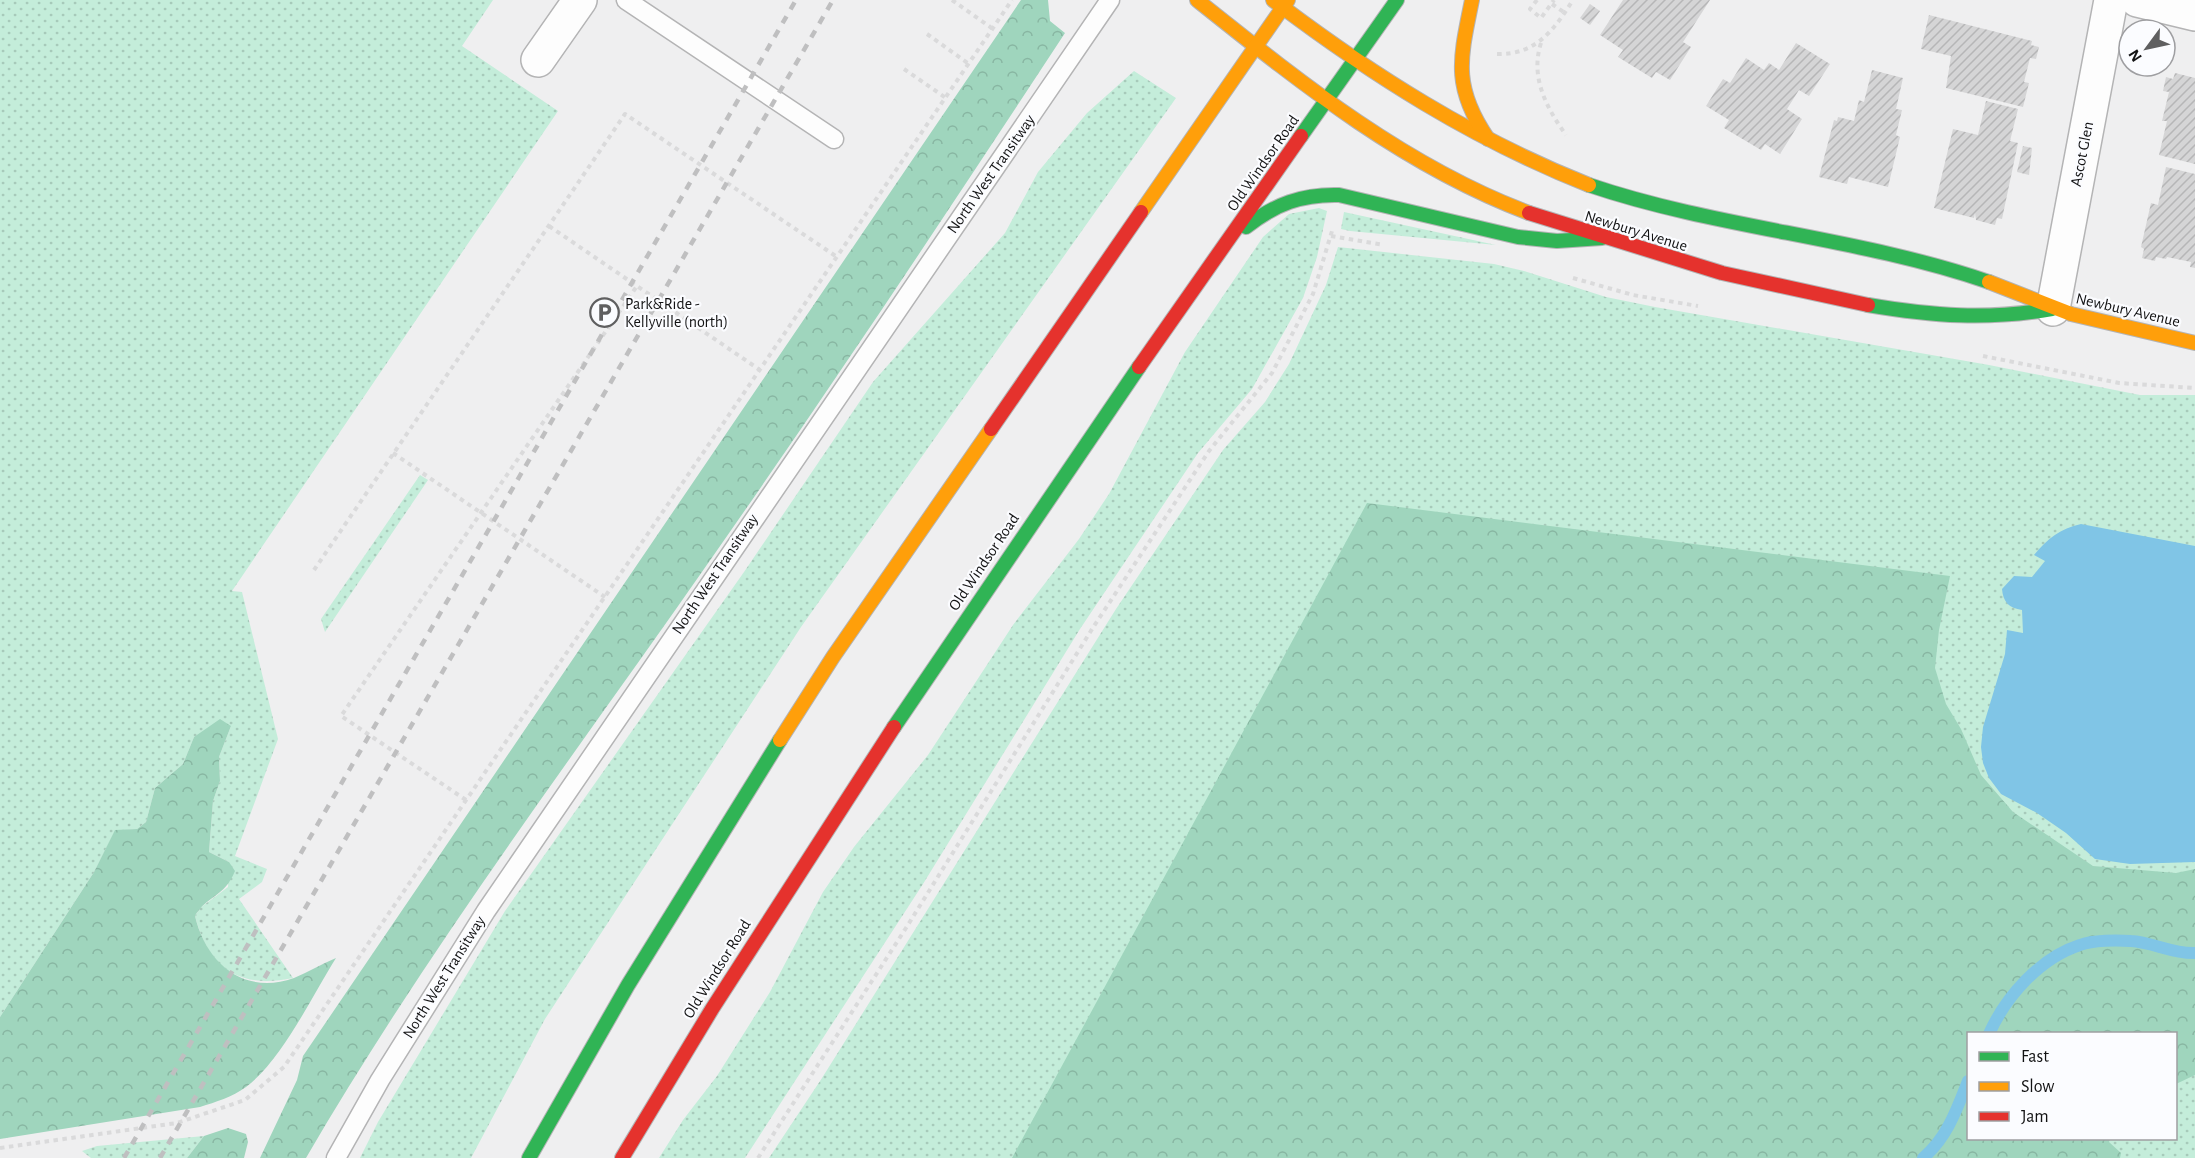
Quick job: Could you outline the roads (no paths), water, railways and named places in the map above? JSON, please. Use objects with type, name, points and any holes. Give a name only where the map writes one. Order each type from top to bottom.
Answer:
[{"type":"main road","name":"Newbury Avenue","points":[[1197,0],[1254,46],[1328,99],[1438,172],[1523,212],[1602,238],[1768,285],[1932,315],[1995,317],[2053,309]]},
{"type":"main road","name":"Old Windsor Road","points":[[622,1158],[685,1052],[833,817],[1001,565],[1398,0]]},
{"type":"main road","points":[[1472,0],[1461,50],[1462,91],[1474,120],[1488,139]]},
{"type":"main road","name":"Newbury Avenue","points":[[1281,2],[1356,59],[1443,116],[1566,176],[1641,202],[1863,248],[1929,265],[1994,284],[2053,309],[2195,343]]},
{"type":"main road","points":[[529,1158],[628,985],[785,731],[883,581],[1214,108],[1281,2]]},
{"type":"main road","points":[[1227,243],[1275,206],[1314,193],[1339,195],[1518,237],[1557,241],[1602,238]]},
{"type":"street","points":[[538,60],[580,0]]},
{"type":"street","name":"Ascot Glen","points":[[2053,309],[2111,0]]},
{"type":"street","points":[[2137,0],[2195,14]]},
{"type":"lane","points":[[626,0],[834,139]]},
{"type":"lane","name":"North West Transitway","points":[[336,1158],[411,1029],[486,911],[1110,0]]},
{"type":"water","points":[[2081,524],[2195,546],[2195,862],[2130,864],[2095,859],[2066,833],[2037,813],[2001,794],[1989,778],[1983,763],[1981,747],[1983,727],[2005,654],[2007,630],[2023,633],[2022,610],[2008,604],[2002,589],[2014,576],[2032,577],[2045,561],[2034,555],[2039,549],[2049,539]]},
{"type":"waterway","points":[[1990,1032],[2005,1006],[2026,980],[2051,959],[2085,943],[2131,941],[2179,952],[2195,953]]},
{"type":"waterway","points":[[1923,1158],[1945,1132],[1967,1083]]},
{"type":"railway","points":[[124,1158],[796,0]]},
{"type":"railway","points":[[160,1158],[833,0]]},
{"type":"place","name":"Park&Ride - Kellyville (north)","points":[[604,313]]}]
